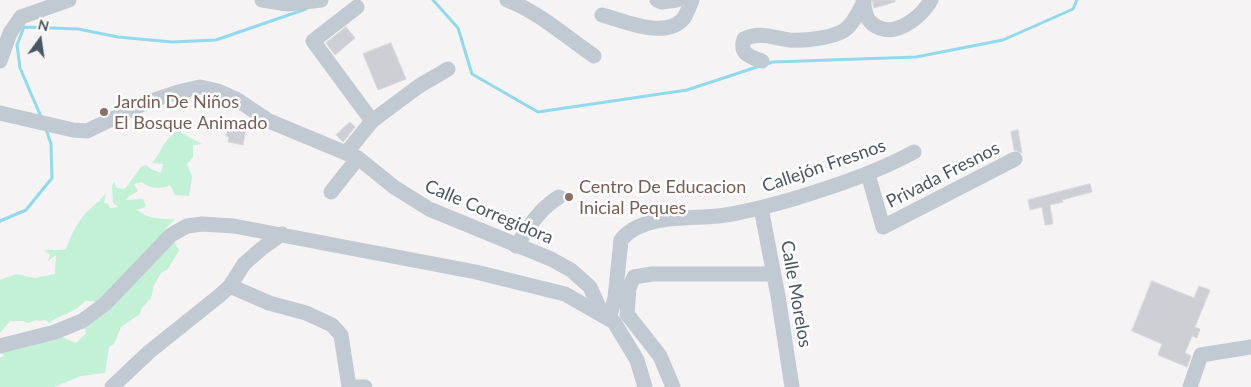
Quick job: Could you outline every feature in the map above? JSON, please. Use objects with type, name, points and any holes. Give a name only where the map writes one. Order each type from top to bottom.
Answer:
[{"type":"street","points":[[0,61],[10,34],[21,17],[69,0]]},
{"type":"street","points":[[262,0],[288,4],[321,0]]},
{"type":"street","points":[[507,0],[538,16],[594,56]]},
{"type":"street","points":[[657,0],[662,2],[677,0]]},
{"type":"street","points":[[602,15],[651,28],[666,29],[683,18],[692,0]]},
{"type":"street","points":[[864,1],[867,18],[878,28],[895,30],[915,21],[931,0]]},
{"type":"street","points":[[762,61],[750,57],[743,52],[744,39],[752,35],[762,34],[790,40],[807,39],[837,33],[846,30],[864,1]]},
{"type":"street","points":[[357,7],[313,41],[372,121]]},
{"type":"street","points":[[331,192],[372,121],[419,86],[448,69]]},
{"type":"street","name":"Calle Corregidora","points":[[0,113],[73,130],[87,131],[145,103],[178,92],[200,87],[218,91],[236,99],[260,116],[284,128],[353,155],[394,187],[423,206],[551,259],[571,270],[590,287],[613,317]]},
{"type":"street","name":"Callejón Fresnos","points":[[613,317],[620,240],[626,234],[652,222],[680,217],[718,216],[761,208],[868,174],[914,152]]},
{"type":"street","name":"Privada Fresnos","points":[[868,174],[882,227],[1015,159]]},
{"type":"street","points":[[516,246],[540,212],[558,197]]},
{"type":"street","name":"Calle Morelos","points":[[761,208],[774,274],[792,387]]},
{"type":"street","points":[[0,346],[54,332],[82,321],[105,304],[171,235],[188,226],[202,224],[234,226],[282,234],[476,272],[565,294],[613,317],[660,356],[673,387]]},
{"type":"street","points":[[112,387],[149,352],[230,286],[244,264],[261,248],[282,234]]},
{"type":"street","points":[[613,317],[634,277],[652,274],[774,274]]},
{"type":"street","points":[[230,286],[269,303],[319,318],[332,325],[341,335],[349,387],[365,387]]},
{"type":"street","points":[[613,317],[637,360],[645,387]]},
{"type":"street","points":[[1190,387],[1200,355],[1251,347]]},
{"type":"green space","points":[[178,131],[202,144],[193,145],[193,157],[187,164],[192,177],[189,196],[175,195],[170,185],[155,188],[142,182],[134,184],[138,191],[126,200],[143,199],[146,207],[137,210],[145,215],[154,218],[175,219],[165,229],[161,244],[175,243],[179,251],[167,270],[161,273],[154,285],[151,298],[141,309],[140,314],[121,327],[114,344],[109,347],[105,373],[81,376],[54,387],[0,387],[0,358],[4,356],[0,351],[44,329],[76,343],[86,333],[84,322],[104,302],[85,301],[77,309],[49,323],[45,320],[36,320],[28,323],[10,321],[0,333],[0,280],[16,274],[35,278],[55,274],[56,255],[48,261],[50,255],[44,250],[66,249],[82,217],[106,194],[104,203],[108,204],[110,208],[118,207],[113,203],[112,186],[114,182],[117,188],[125,189],[141,167],[146,165],[161,173],[163,164],[152,163],[166,141]]},
{"type":"building","points":[[873,0],[895,0],[895,2],[874,8]]},
{"type":"building","points":[[346,27],[355,38],[335,55],[326,43]]},
{"type":"building","points":[[391,43],[406,79],[378,90],[363,54]]},
{"type":"building","points":[[350,122],[355,127],[343,142],[336,135]]},
{"type":"building","points":[[228,125],[246,128],[243,145],[228,142],[229,137],[226,136]]},
{"type":"building","points":[[1018,130],[1022,153],[1014,150],[1011,132]]},
{"type":"building","points":[[1090,184],[1092,192],[1050,205],[1053,224],[1045,225],[1042,207],[1030,210],[1028,200]]},
{"type":"building","points":[[1152,281],[1194,298],[1199,286],[1210,290],[1195,327],[1200,329],[1197,338],[1192,336],[1185,353],[1191,356],[1187,367],[1158,355],[1162,344],[1132,331]]},
{"type":"waterway","points":[[433,0],[458,28],[472,74],[538,112],[687,90],[760,66]]},
{"type":"waterway","points":[[766,64],[773,62],[916,57],[1003,40],[1073,9],[1077,0]]},
{"type":"waterway","points":[[42,119],[20,68],[17,45],[24,27],[78,29],[118,37],[172,42],[216,40],[306,9]]},
{"type":"waterway","points":[[0,221],[26,210],[52,178],[51,144],[46,129]]},
{"type":"place","name":"Jardin De Niños El Bosque Animado","points":[[104,112]]},
{"type":"place","name":"Centro De Educacion Inicial Peques","points":[[569,197]]}]
